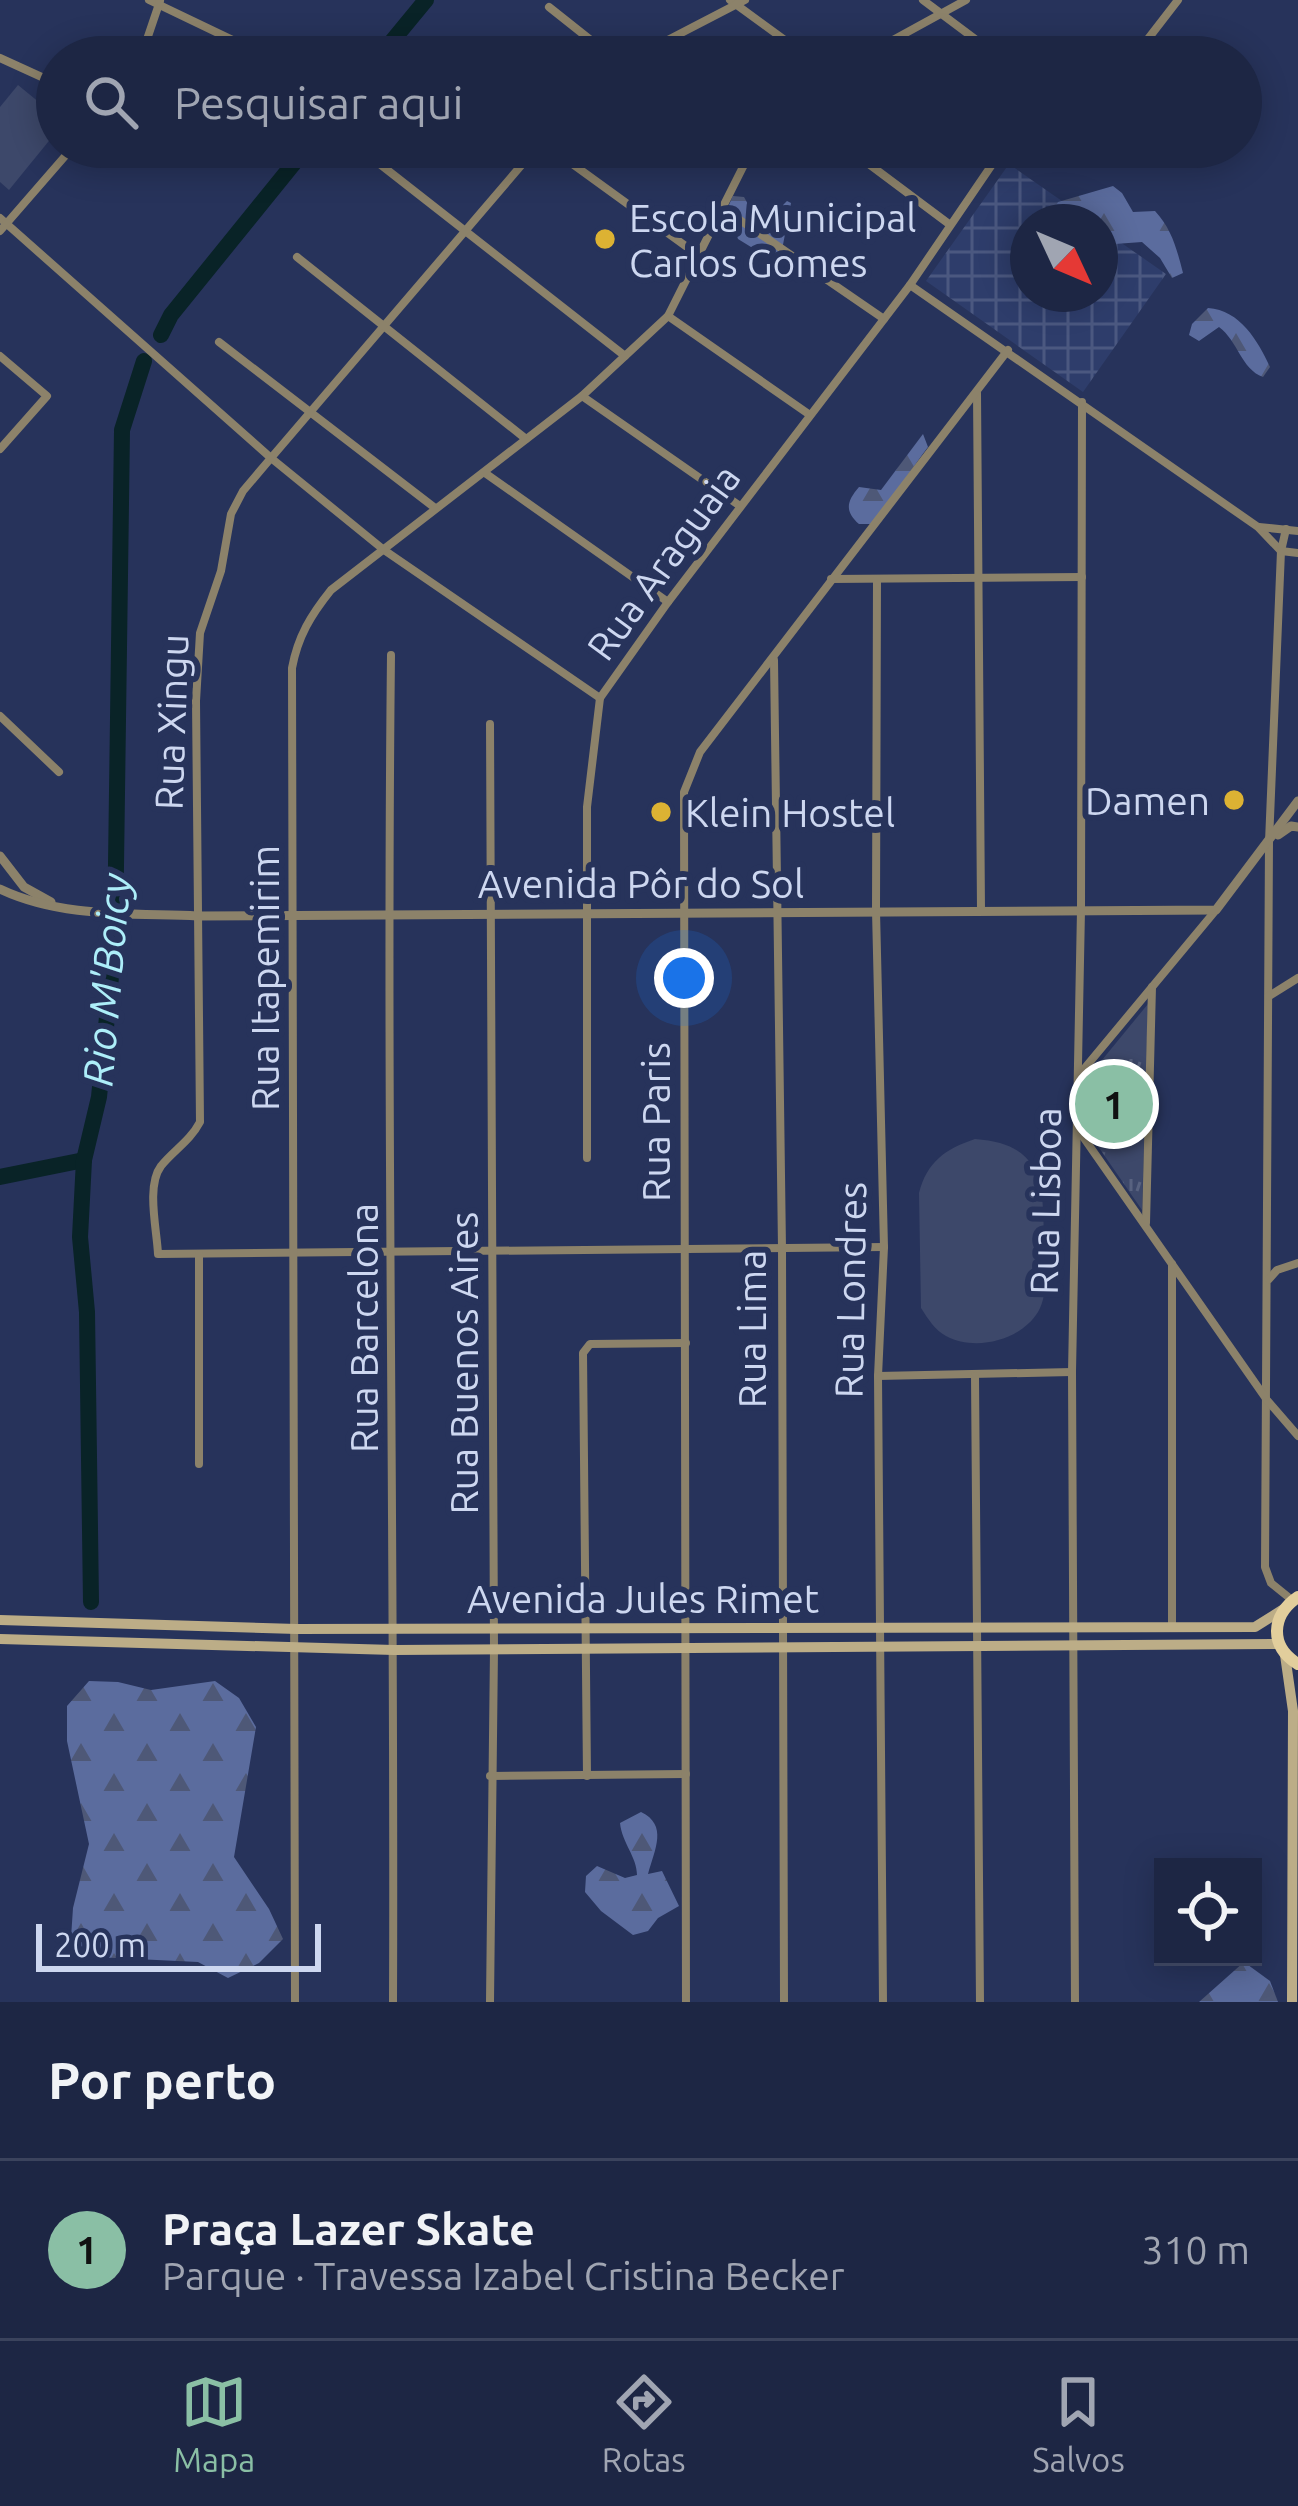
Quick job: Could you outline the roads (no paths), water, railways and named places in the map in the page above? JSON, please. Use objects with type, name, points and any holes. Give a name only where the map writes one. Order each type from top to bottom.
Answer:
[{"type":"main road","name":"Avenida Jules Rimet","points":[[0,1620],[296,1629],[1255,1627],[1290,1602]]},
{"type":"main road","points":[[1290,1602],[1276,1626],[1293,1711],[1292,2002]]},
{"type":"main road","name":"Avenida Jules Rimet","points":[[0,1639],[394,1650],[977,1643],[1281,1649]]},
{"type":"main road","points":[[1281,1649],[1298,1664]]},
{"type":"main road","points":[[1293,1711],[1298,1691]]},
{"type":"street","points":[[149,0],[226,36]]},
{"type":"street","points":[[922,0],[971,36]]},
{"type":"street","points":[[900,36],[966,0]]},
{"type":"street","points":[[1150,36],[1178,0]]},
{"type":"street","points":[[674,36],[737,2],[781,36]]},
{"type":"street","points":[[148,36],[160,3]]},
{"type":"street","points":[[549,7],[586,36]]},
{"type":"street","points":[[0,58],[36,74]]},
{"type":"street","points":[[54,168],[2,224],[384,550],[600,698]]},
{"type":"street","points":[[385,168],[625,356]]},
{"type":"street","name":"Rua Xingu","points":[[199,1254],[158,1253],[154,1180],[200,1122],[196,701],[200,633],[221,571],[236,501],[518,168]]},
{"type":"street","points":[[579,168],[698,255]]},
{"type":"street","name":"Rua Itapemirim","points":[[296,2002],[292,668],[297,641],[311,614],[332,590],[582,396],[668,316],[741,168]]},
{"type":"street","points":[[874,168],[950,224]]},
{"type":"street","name":"Rua Araguaia","points":[[587,1159],[587,807],[600,698],[910,285],[989,168]]},
{"type":"street","points":[[721,207],[884,319]]},
{"type":"street","points":[[297,257],[526,439]]},
{"type":"street","points":[[910,285],[1258,527],[1281,551],[1298,554]]},
{"type":"street","points":[[668,316],[810,415]]},
{"type":"street","points":[[219,342],[435,508]]},
{"type":"street","name":"Rua Paris","points":[[686,2002],[684,792],[689,772],[830,579],[1008,350]]},
{"type":"street","points":[[0,356],[47,396],[0,449]]},
{"type":"street","points":[[977,392],[981,910]]},
{"type":"street","points":[[582,396],[740,506]]},
{"type":"street","name":"Rua Lisboa","points":[[1075,2002],[1072,1372],[1081,910],[1082,402]]},
{"type":"street","points":[[485,473],[668,602]]},
{"type":"street","points":[[1258,527],[1298,531]]},
{"type":"street","points":[[1286,530],[1281,551],[1269,842],[1265,1567],[1271,1582],[1290,1602]]},
{"type":"street","name":"Rua Londres","points":[[877,578],[876,911],[884,1247],[878,1376],[883,2002]]},
{"type":"street","points":[[830,579],[1082,578]]},
{"type":"street","name":"Rua Barcelona","points":[[392,655],[388,916],[393,2002]]},
{"type":"street","name":"Rua Lima","points":[[774,656],[782,1248],[784,2002]]},
{"type":"street","points":[[0,716],[59,772]]},
{"type":"street","name":"Rua Buenos Aires","points":[[490,724],[494,1628],[490,2002]]},
{"type":"street","points":[[1078,1077],[1216,910],[1298,801]]},
{"type":"street","points":[[1269,842],[1291,826],[1298,827]]},
{"type":"street","points":[[0,885],[3,861]]},
{"type":"street","name":"Avenida Pôr do Sol","points":[[3,861],[36,897],[67,909]]},
{"type":"street","name":"Avenida Pôr do Sol","points":[[0,885],[39,904],[67,909],[197,916],[1216,910]]},
{"type":"street","points":[[1268,996],[1298,978]]},
{"type":"street","points":[[1146,1224],[1152,987]]},
{"type":"street","points":[[1078,1130],[1267,1400],[1298,1436]]},
{"type":"street","points":[[200,1464],[199,1254],[884,1247]]},
{"type":"street","points":[[1172,1262],[1172,1627]]},
{"type":"street","points":[[1267,1282],[1277,1270],[1298,1263]]},
{"type":"street","points":[[586,1776],[583,1353],[590,1344],[686,1343]]},
{"type":"street","points":[[878,1376],[1072,1372]]},
{"type":"street","points":[[975,1376],[980,2002]]},
{"type":"street","points":[[490,1776],[686,1774]]},
{"type":"waterway","name":"Rio M'Boicy","points":[[396,36],[426,0]]},
{"type":"waterway","name":"Rio M'Boicy","points":[[161,335],[171,315],[290,168]]},
{"type":"waterway","name":"Rio M'Boicy","points":[[91,1602],[87,1312],[80,1237],[84,1160],[99,1097],[115,937],[122,430],[144,361]]},
{"type":"waterway","points":[[0,1177],[84,1160]]},
{"type":"place","name":"Escola Municipal Carlos Gomes","points":[[605,239]]},
{"type":"place","name":"Damen","points":[[1234,800]]},
{"type":"place","name":"Klein Hostel","points":[[661,812]]},
{"type":"place","name":"Praça Lazer Skate","points":[[1114,1104]]}]
